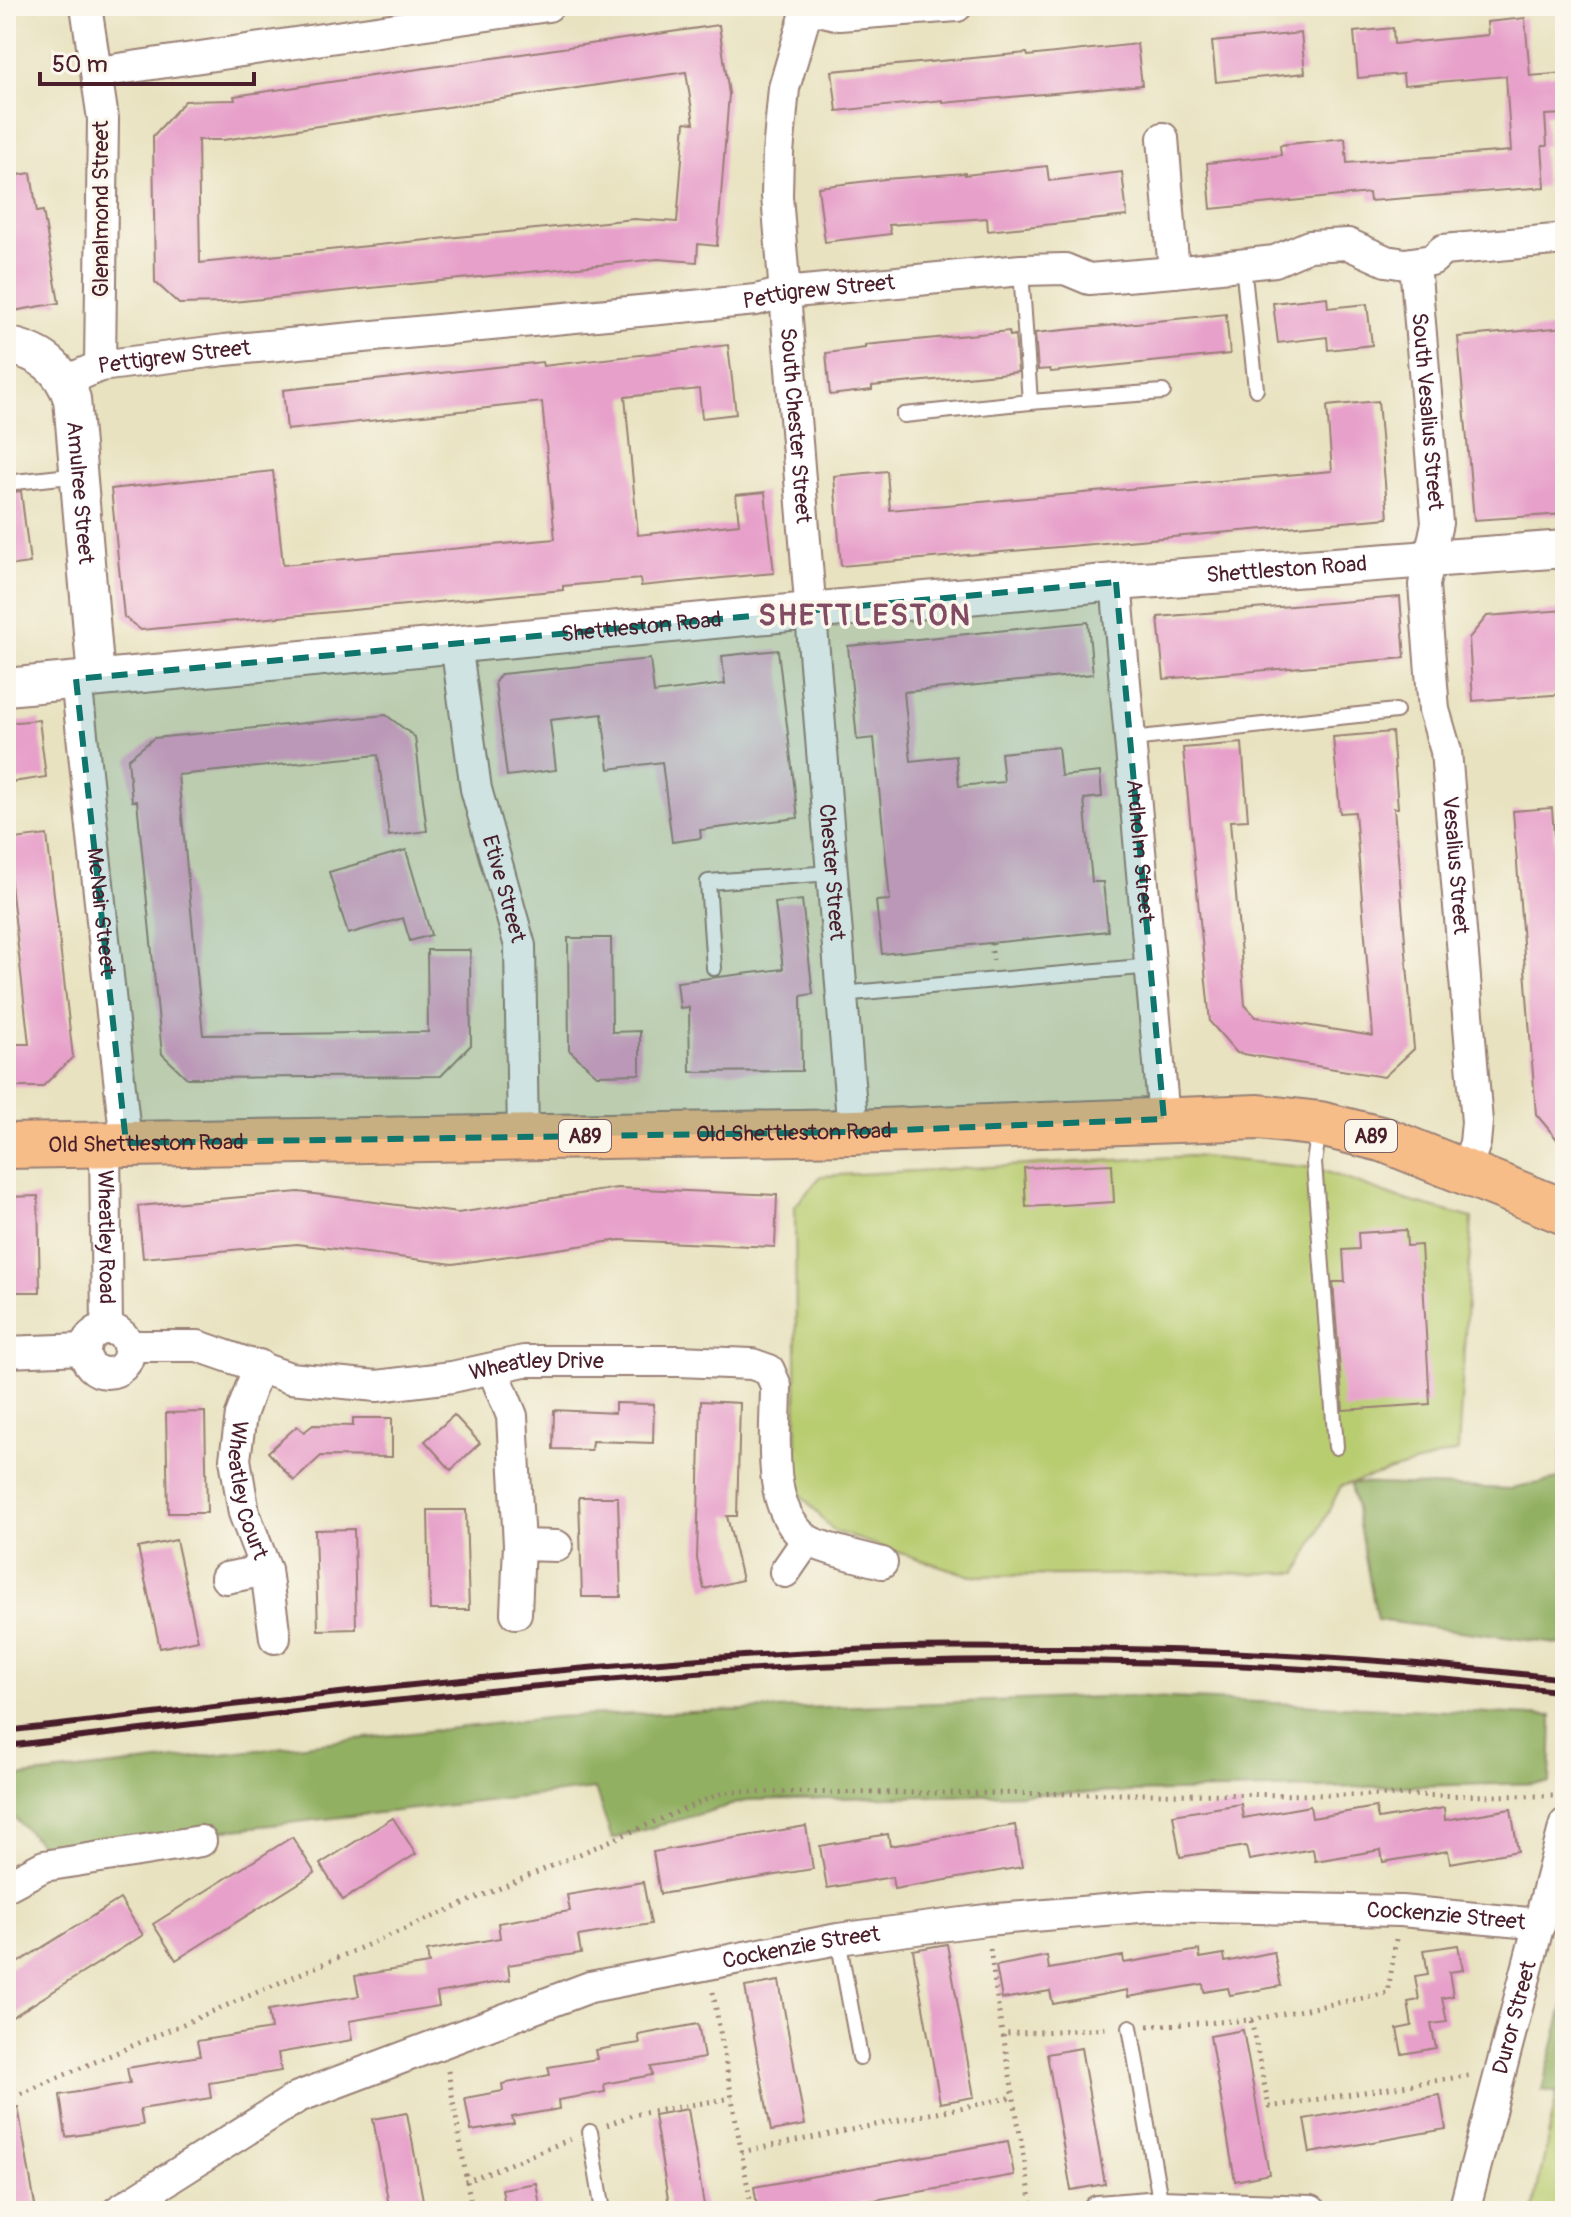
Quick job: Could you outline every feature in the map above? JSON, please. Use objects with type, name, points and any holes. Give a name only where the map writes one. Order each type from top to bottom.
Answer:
[{"type":"main road","name":"Old Shettleston Road","points":[[6,1146],[853,1132],[1259,1117],[1320,1124],[1397,1144],[1513,1194],[1565,1212]]},
{"type":"street","name":"Glenalmond Street","points":[[86,6],[103,119],[100,366]]},
{"type":"street","points":[[98,72],[548,6]]},
{"type":"street","points":[[808,6],[839,15],[957,6]]},
{"type":"street","name":"South Chester Street","points":[[808,6],[784,88],[777,196],[811,610]]},
{"type":"street","points":[[1163,138],[1174,272]]},
{"type":"street","points":[[1415,264],[1432,260],[1443,250],[1565,239]]},
{"type":"street","name":"Pettigrew Street","points":[[66,381],[100,366],[288,343],[756,300],[784,293],[1021,270],[1065,269],[1089,279],[1275,261],[1309,246],[1348,244],[1386,261],[1415,264]]},
{"type":"street","name":"South Vesalius Street","points":[[1415,264],[1437,523],[1431,559]]},
{"type":"street","points":[[6,345],[38,356],[66,381]]},
{"type":"street","name":"Amulree Street","points":[[66,381],[72,399],[79,475],[86,679]]},
{"type":"street","name":"Shettleston Road","points":[[6,687],[1116,582],[1565,549]]},
{"type":"street","name":"Vesalius Street","points":[[1431,559],[1424,585],[1434,710],[1446,751],[1477,1122],[1475,1143],[1465,1172]]},
{"type":"street","name":"Ardholm Street","points":[[1116,582],[1164,1119]]},
{"type":"street","name":"Chester Street","points":[[811,610],[853,1132]]},
{"type":"street","name":"Etive Street","points":[[456,644],[476,789],[520,946],[523,1138]]},
{"type":"street","name":"McNair Street","points":[[86,679],[116,1143]]},
{"type":"street","name":"Wheatley Road","points":[[107,1341],[116,1143]]},
{"type":"street","name":"Wheatley Drive","points":[[6,1352],[107,1341],[198,1346],[290,1378],[377,1386],[493,1370],[524,1361],[752,1364],[769,1370],[776,1386],[777,1487],[789,1520],[807,1540]]},
{"type":"street","name":"Wheatley Court","points":[[259,1365],[241,1415],[235,1459],[244,1513],[266,1570],[275,1638]]},
{"type":"street","points":[[493,1370],[512,1416],[519,1545],[516,1613]]},
{"type":"street","points":[[785,1572],[807,1540],[882,1563]]},
{"type":"street","points":[[519,1545],[557,1546]]},
{"type":"street","name":"Wheatley Court","points":[[226,1578],[266,1570]]},
{"type":"street","name":"Duror Street","points":[[1464,2211],[1565,1824]]},
{"type":"street","points":[[6,1886],[44,1866],[201,1841]]},
{"type":"street","name":"Cockenzie Street","points":[[118,2211],[298,2097],[590,1987],[838,1939],[986,1920],[1151,1906],[1401,1911],[1540,1924]]},
{"type":"street","points":[[1098,2211],[1161,2206],[1311,2211]]},
{"type":"lane","points":[[1243,265],[1256,389]]},
{"type":"lane","points":[[1021,270],[1030,402]]},
{"type":"lane","points":[[904,415],[1163,392]]},
{"type":"lane","points":[[6,483],[79,475]]},
{"type":"lane","points":[[1131,739],[1396,711]]},
{"type":"lane","points":[[714,968],[708,882],[831,873]]},
{"type":"lane","points":[[841,994],[1152,966]]},
{"type":"lane","points":[[1320,1124],[1314,1163],[1336,1447]]},
{"type":"lane","points":[[838,1939],[860,2057]]},
{"type":"lane","points":[[1130,2027],[1161,2206]]},
{"type":"lane","points":[[590,2132],[603,2211]]},
{"type":"path","points":[[6,2100],[724,1792],[1565,1796]]},
{"type":"path","points":[[1003,2034],[1251,2020],[1388,1993],[1401,1911]]},
{"type":"path","points":[[986,1920],[1033,2211]]},
{"type":"path","points":[[708,1964],[752,2211]]},
{"type":"path","points":[[1251,2020],[1269,2107],[1501,2070]]},
{"type":"path","points":[[444,2042],[472,2211]]},
{"type":"path","points":[[741,2152],[1014,2097]]},
{"type":"highlighted area","points":[[1116,582],[1164,1119],[853,1132],[126,1143],[76,679]]},
{"type":"green space","points":[[1191,1156],[1316,1168],[1398,1198],[1472,1218],[1458,1451],[1341,1486],[1298,1573],[971,1576],[833,1531],[797,1490],[795,1206],[821,1176]]},
{"type":"green space","points":[[1565,1416],[1565,1645],[1377,1620],[1351,1483],[1511,1489],[1559,1479]]},
{"type":"green space","points":[[1128,1696],[1552,1716],[1550,1783],[749,1800],[612,1839],[595,1789],[46,1850],[6,1809],[6,1778],[555,1717]]},
{"type":"green space","points":[[1565,1999],[1565,2094],[1542,2090]]},
{"type":"green space","points":[[1565,2053],[1565,2211],[1533,2211]]},
{"type":"building","points":[[1525,18],[1530,76],[1565,73],[1565,114],[1545,115],[1547,146],[1542,146],[1545,187],[1370,201],[1369,193],[1211,209],[1207,163],[1281,155],[1280,145],[1345,138],[1347,163],[1511,151],[1506,76],[1404,85],[1403,74],[1358,78],[1354,32],[1393,28],[1394,44],[1488,35],[1487,22]]},
{"type":"building","points":[[719,25],[729,94],[717,246],[698,244],[697,262],[658,259],[223,303],[179,304],[155,282],[153,136],[185,101],[235,100],[234,96]],"holes":[[[686,72],[694,123],[685,122],[677,222],[634,219],[200,263],[198,140],[223,140]]]},
{"type":"building","points":[[1301,33],[1305,73],[1216,82],[1212,42]]},
{"type":"building","points":[[1137,44],[1142,85],[837,111],[832,71]]},
{"type":"building","points":[[1047,166],[1049,181],[1122,172],[1127,216],[988,231],[987,218],[889,225],[891,234],[825,242],[818,187]]},
{"type":"building","points":[[31,173],[37,212],[43,211],[59,303],[13,311],[6,274],[6,177]]},
{"type":"building","points":[[1327,297],[1328,308],[1367,304],[1372,345],[1328,350],[1327,337],[1278,343],[1273,303]]},
{"type":"building","points":[[1226,314],[1230,354],[1051,372],[1050,369],[1038,370],[1035,333]]},
{"type":"building","points":[[1565,327],[1565,514],[1474,520],[1458,337]]},
{"type":"building","points":[[1009,331],[1010,336],[1015,335],[1018,372],[872,386],[872,390],[830,395],[826,353],[865,348],[865,345]]},
{"type":"building","points":[[728,345],[736,414],[702,418],[699,389],[625,397],[638,535],[739,524],[736,495],[765,492],[774,573],[641,586],[640,579],[563,586],[563,590],[141,630],[124,617],[111,489],[273,471],[283,565],[555,539],[542,402],[287,430],[283,390]]},
{"type":"building","points":[[1378,401],[1388,518],[841,566],[834,476],[887,471],[890,510],[1332,471],[1327,406]]},
{"type":"building","points":[[21,491],[30,563],[6,566],[6,493]]},
{"type":"building","points":[[1400,597],[1405,658],[1164,679],[1158,617]]},
{"type":"building","points":[[1565,610],[1565,694],[1473,701],[1469,638],[1487,616]]},
{"type":"building","points":[[1088,622],[1093,674],[904,692],[911,761],[956,756],[959,786],[1004,782],[1001,753],[1058,747],[1061,776],[1100,772],[1102,797],[1084,799],[1092,882],[1103,882],[1108,931],[882,954],[876,901],[890,900],[874,738],[857,740],[848,646]]},
{"type":"building","points":[[778,650],[798,818],[700,830],[701,838],[672,842],[662,762],[609,769],[602,714],[550,720],[556,770],[507,776],[495,682],[501,674],[650,659],[654,693],[725,684],[722,656]]},
{"type":"building","points":[[386,715],[415,737],[427,831],[389,836],[378,755],[178,775],[203,1035],[428,1032],[427,950],[470,950],[471,1045],[441,1076],[187,1078],[162,1054],[137,801],[132,801],[128,759],[154,738]]},
{"type":"building","points":[[39,720],[46,777],[6,783],[6,723]]},
{"type":"building","points":[[1392,732],[1398,808],[1394,808],[1414,1049],[1384,1077],[1237,1053],[1210,1022],[1183,748],[1242,743],[1248,820],[1230,821],[1245,1005],[1256,1017],[1373,1036],[1355,812],[1340,813],[1333,737]]},
{"type":"building","points":[[1552,808],[1565,982],[1565,1149],[1536,1114],[1513,811]]},
{"type":"building","points":[[47,835],[73,1057],[42,1087],[6,1087],[6,1044],[29,1044],[6,840]]},
{"type":"building","points":[[406,850],[431,935],[410,941],[403,918],[348,934],[329,872]]},
{"type":"building","points":[[802,900],[813,994],[801,996],[802,1071],[690,1072],[689,1007],[680,1008],[677,982],[783,969],[775,903]]},
{"type":"building","points":[[568,938],[611,938],[612,1032],[640,1031],[640,1074],[597,1075],[569,1050]]},
{"type":"building","points":[[1112,1164],[1114,1202],[1026,1207],[1024,1168]]},
{"type":"building","points":[[617,1188],[777,1195],[775,1247],[620,1240],[453,1264],[297,1244],[143,1258],[138,1206],[299,1192],[458,1213]]},
{"type":"building","points":[[38,1196],[40,1292],[6,1292],[6,1197]]},
{"type":"building","points":[[1406,1230],[1407,1246],[1421,1245],[1430,1404],[1343,1410],[1333,1282],[1345,1282],[1343,1250],[1359,1249],[1358,1233]]},
{"type":"building","points":[[701,1401],[740,1403],[737,1516],[727,1516],[742,1580],[704,1589],[697,1559]]},
{"type":"building","points":[[615,1403],[654,1404],[653,1443],[592,1441],[591,1450],[553,1449],[554,1410],[615,1413]]},
{"type":"building","points":[[205,1412],[207,1513],[168,1513],[166,1413]]},
{"type":"building","points":[[454,1415],[480,1443],[451,1470],[425,1441]]},
{"type":"building","points":[[353,1418],[392,1418],[392,1457],[321,1456],[294,1481],[268,1452],[297,1426],[304,1432],[313,1425],[353,1426]]},
{"type":"building","points":[[579,1497],[618,1497],[621,1597],[582,1597]]},
{"type":"building","points":[[428,1510],[466,1510],[469,1610],[430,1610]]},
{"type":"building","points":[[354,1529],[356,1629],[318,1630],[315,1530]]},
{"type":"building","points":[[176,1540],[198,1640],[160,1648],[138,1548]]},
{"type":"building","points":[[1241,1804],[1243,1818],[1310,1806],[1312,1818],[1376,1807],[1378,1819],[1444,1808],[1445,1820],[1511,1809],[1518,1851],[1450,1863],[1448,1851],[1383,1862],[1381,1850],[1315,1861],[1313,1849],[1249,1860],[1246,1846],[1180,1857],[1173,1815]]},
{"type":"building","points":[[393,1818],[416,1854],[343,1900],[320,1864]]},
{"type":"building","points":[[1015,1825],[1022,1867],[894,1889],[892,1877],[827,1888],[820,1846],[888,1834],[890,1846]]},
{"type":"building","points":[[806,1826],[813,1869],[660,1894],[653,1852]]},
{"type":"building","points":[[292,1837],[315,1873],[176,1960],[153,1924]]},
{"type":"building","points":[[643,1882],[651,1924],[578,1936],[581,1953],[508,1965],[510,1980],[437,1993],[439,2006],[349,2021],[352,2040],[278,2053],[281,2071],[209,2083],[211,2098],[140,2109],[143,2125],[66,2137],[60,2095],[130,2083],[127,2068],[200,2056],[197,2041],[271,2029],[268,2010],[359,1996],[355,1976],[429,1964],[427,1951],[500,1938],[498,1923],[570,1911],[567,1895]]},
{"type":"building","points":[[120,1899],[143,1935],[6,2021],[6,1970]]},
{"type":"building","points":[[947,1944],[974,2097],[940,2103],[913,1950]]},
{"type":"building","points":[[1458,1945],[1463,1970],[1449,1972],[1453,1996],[1442,1998],[1447,2022],[1431,2024],[1436,2048],[1402,2054],[1397,2029],[1412,2026],[1408,2002],[1419,2000],[1415,1976],[1428,1974],[1424,1950]]},
{"type":"building","points":[[1199,1950],[1200,1958],[1224,1954],[1225,1962],[1274,1952],[1281,1986],[1230,1995],[1228,1988],[1204,1992],[1203,1984],[1128,1997],[1127,1990],[1053,2004],[1050,1991],[1002,1999],[996,1966],[1047,1956],[1049,1969],[1123,1956],[1124,1963]]},
{"type":"building","points":[[779,1981],[805,2125],[771,2131],[745,1987]]},
{"type":"building","points":[[698,2024],[704,2058],[651,2067],[652,2075],[604,2084],[605,2092],[558,2100],[559,2109],[512,2117],[514,2124],[471,2131],[465,2098],[503,2091],[502,2084],[550,2075],[548,2067],[597,2059],[595,2050],[640,2043],[638,2035]]},
{"type":"building","points":[[1243,2030],[1269,2174],[1235,2181],[1210,2036]]},
{"type":"building","points":[[1081,2048],[1105,2184],[1071,2190],[1047,2054]]},
{"type":"building","points":[[1440,2095],[1446,2129],[1310,2153],[1304,2119]]},
{"type":"building","points":[[18,2107],[36,2211],[6,2211],[6,2108]]},
{"type":"building","points":[[688,2109],[705,2211],[670,2211],[654,2115]]},
{"type":"building","points":[[407,2113],[425,2211],[390,2211],[373,2119]]},
{"type":"building","points":[[1008,2141],[1014,2175],[813,2211],[758,2211],[754,2187]]},
{"type":"building","points":[[536,2183],[541,2211],[506,2211],[502,2189]]},
{"type":"railway","points":[[6,1731],[343,1692],[568,1670],[680,1660],[906,1648],[1257,1653],[1442,1666],[1565,1679]]},
{"type":"railway","points":[[6,1746],[533,1687],[710,1672],[924,1662],[1138,1662],[1245,1666],[1352,1672],[1565,1692]]},
{"type":"district","name":"SHETTLESTON","points":[[865,615]]}]
